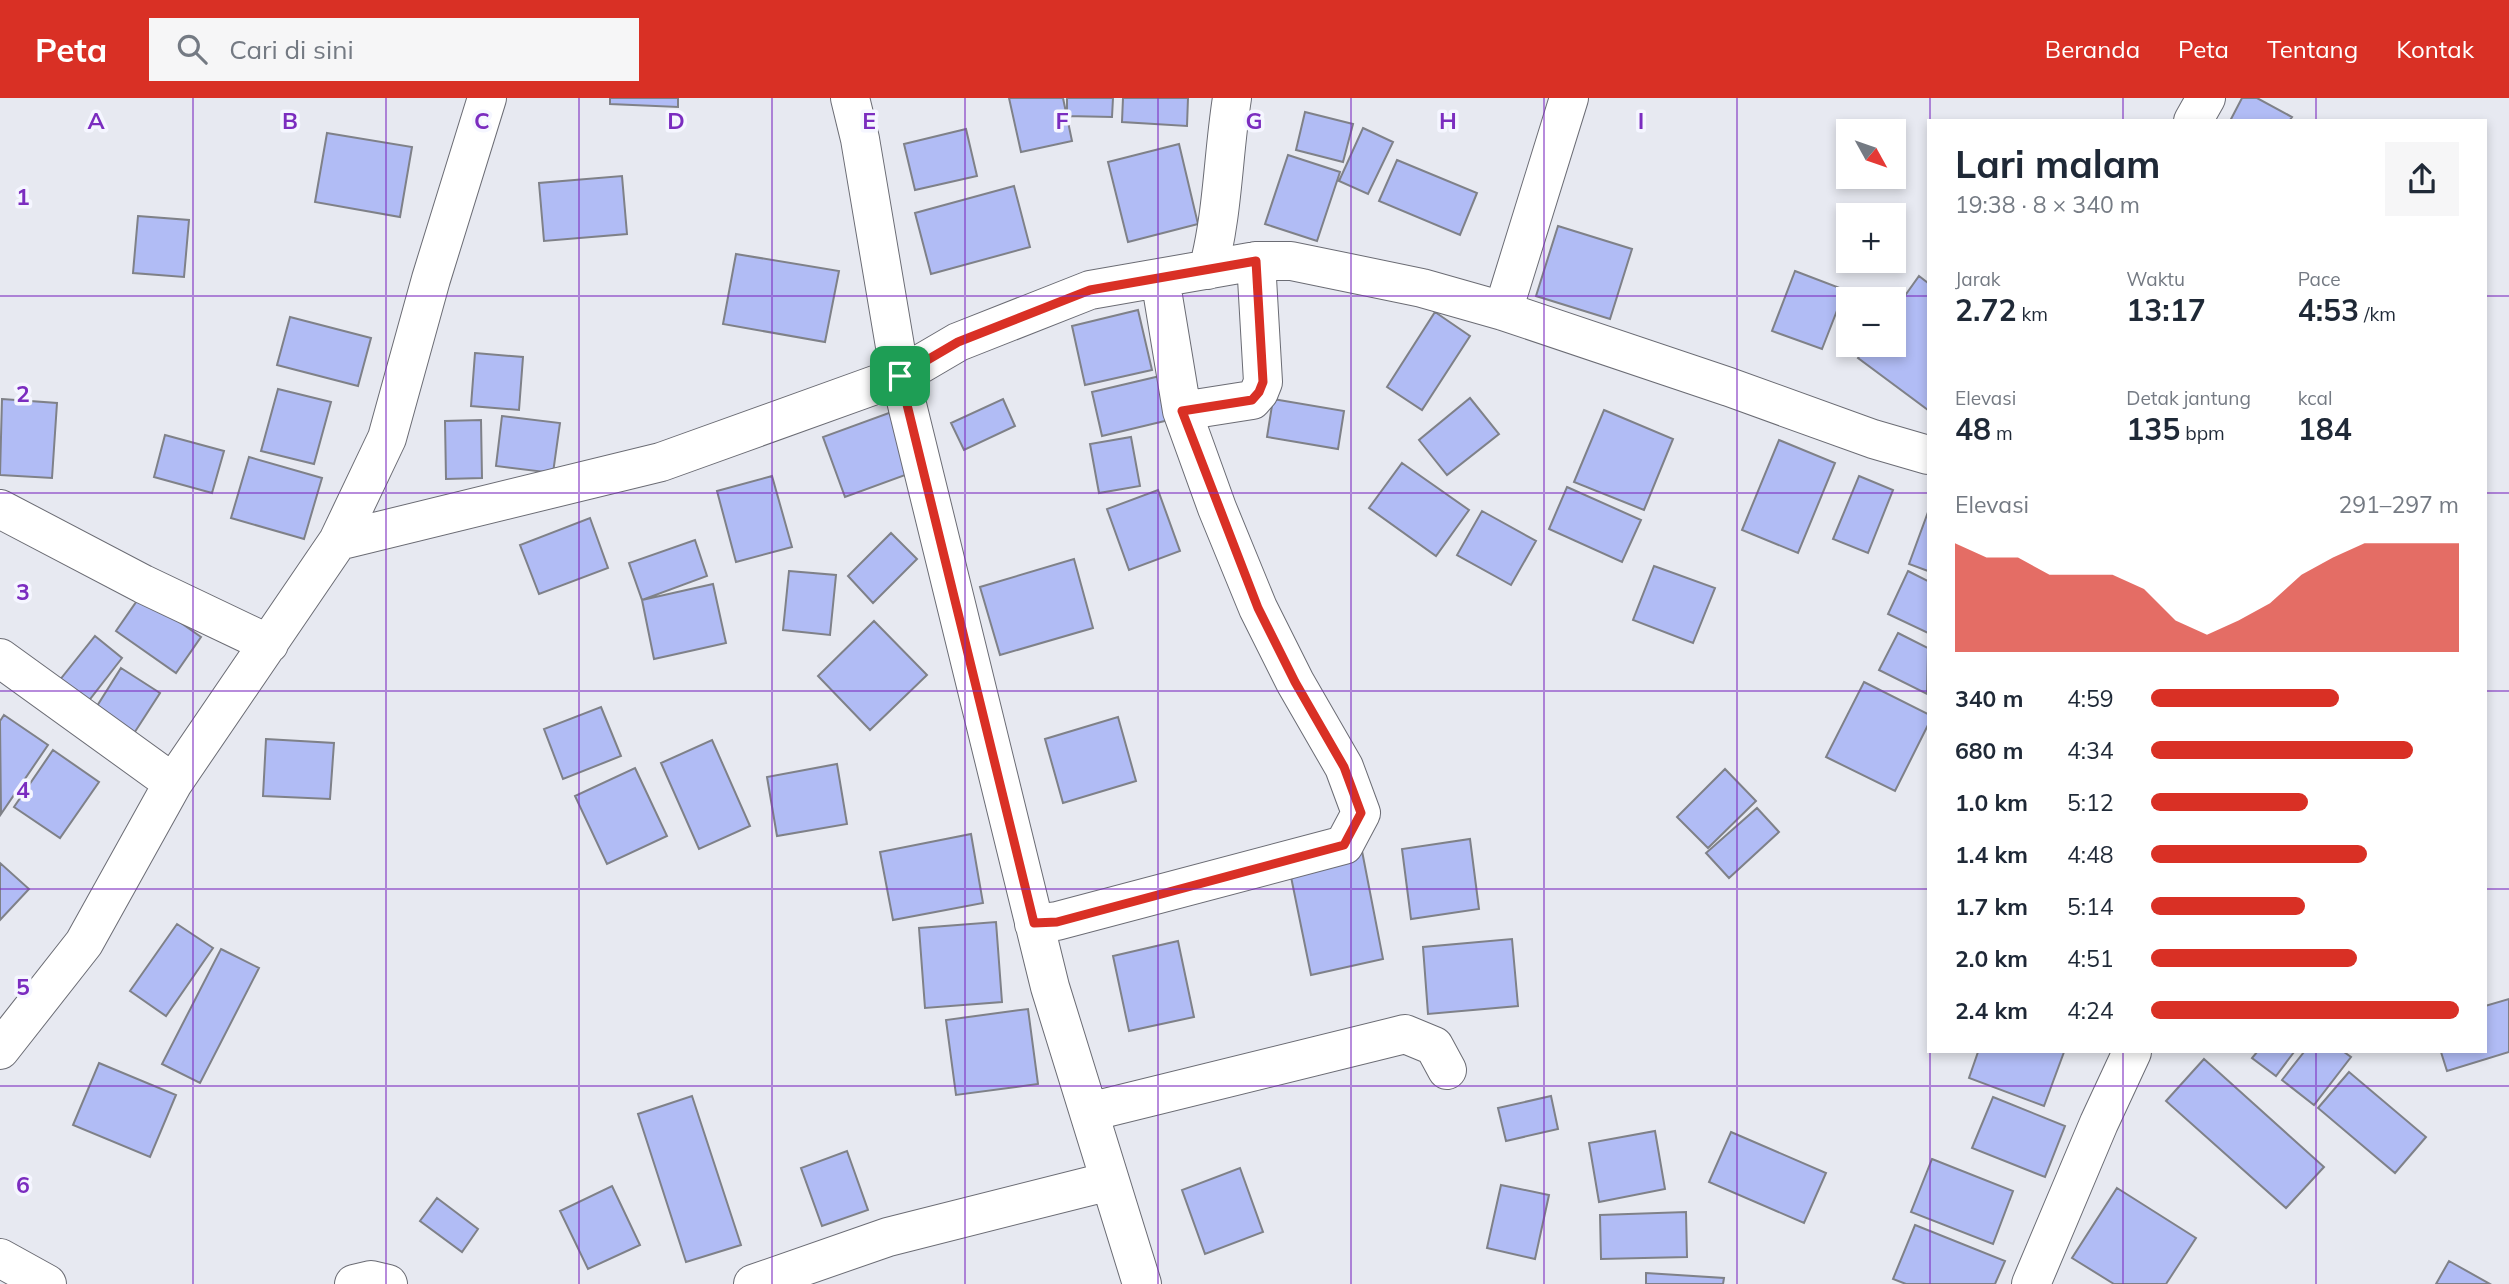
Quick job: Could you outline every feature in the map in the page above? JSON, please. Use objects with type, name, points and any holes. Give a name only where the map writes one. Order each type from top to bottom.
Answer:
[{"type":"street","points":[[0,1049],[84,943],[173,783],[338,541],[387,438],[431,279],[487,98]]},
{"type":"street","points":[[850,98],[860,139],[900,376],[1034,923],[1050,987],[1142,1284]]},
{"type":"street","points":[[1208,270],[1217,234],[1223,153],[1232,98]]},
{"type":"street","points":[[1503,311],[1569,98]]},
{"type":"street","points":[[2194,119],[2206,98]]},
{"type":"street","points":[[338,541],[661,462],[900,376],[958,342],[1090,290],[1256,261],[1292,261],[1422,288],[1503,311],[1873,439],[1927,455]]},
{"type":"street","points":[[1182,411],[1252,400],[1259,392],[1263,382],[1256,261]]},
{"type":"street","points":[[1034,923],[1057,922],[1344,845],[1361,813],[1344,767],[1295,682],[1258,608],[1182,411],[1160,278]]},
{"type":"street","points":[[0,509],[143,584],[269,644]]},
{"type":"street","points":[[0,659],[173,783]]},
{"type":"street","points":[[1089,1112],[1405,1034],[1434,1046],[1447,1070]]},
{"type":"street","points":[[2031,1284],[2132,1053]]},
{"type":"street","points":[[753,1284],[888,1237],[1110,1181]]},
{"type":"street","points":[[0,1258],[47,1284]]},
{"type":"street","points":[[354,1284],[371,1280],[388,1284]]},
{"type":"building","points":[[610,98],[678,98],[678,107],[610,104]]},
{"type":"building","points":[[1009,98],[1063,98],[1072,141],[1021,152]]},
{"type":"building","points":[[1067,98],[1113,98],[1112,117],[1067,116]]},
{"type":"building","points":[[1123,98],[1188,98],[1187,126],[1122,122]]},
{"type":"building","points":[[2242,98],[2257,98],[2292,117],[2290,119],[2231,119]]},
{"type":"building","points":[[1305,112],[1353,124],[1343,162],[1296,150]]},
{"type":"building","points":[[1363,128],[1393,142],[1368,194],[1339,181]]},
{"type":"building","points":[[966,129],[977,176],[915,190],[904,144]]},
{"type":"building","points":[[327,133],[412,147],[400,217],[315,202]]},
{"type":"building","points":[[1179,144],[1198,224],[1128,242],[1108,162]]},
{"type":"building","points":[[1288,155],[1340,172],[1317,241],[1265,224]]},
{"type":"building","points":[[1397,160],[1477,193],[1460,235],[1379,201]]},
{"type":"building","points":[[622,176],[627,234],[544,241],[539,183]]},
{"type":"building","points":[[1014,186],[1030,247],[931,274],[915,213]]},
{"type":"building","points":[[138,216],[189,220],[184,277],[133,273]]},
{"type":"building","points":[[1558,226],[1632,249],[1610,319],[1536,296]]},
{"type":"building","points":[[736,254],[839,271],[825,342],[723,324]]},
{"type":"building","points":[[1795,271],[1837,287],[1836,313],[1822,349],[1772,331]]},
{"type":"building","points":[[1919,276],[1927,282],[1927,409],[1858,358],[1906,357],[1906,294]]},
{"type":"building","points":[[1138,310],[1152,370],[1085,385],[1072,326]]},
{"type":"building","points":[[1435,312],[1470,336],[1422,410],[1387,387]]},
{"type":"building","points":[[290,317],[371,338],[358,386],[277,365]]},
{"type":"building","points":[[475,353],[523,357],[519,410],[471,406]]},
{"type":"building","points":[[1160,376],[1169,420],[1102,436],[1092,392]]},
{"type":"building","points":[[278,389],[331,402],[314,464],[261,451]]},
{"type":"building","points":[[1470,398],[1499,434],[1447,475],[1419,440]]},
{"type":"building","points":[[2,399],[57,403],[52,478],[0,475]]},
{"type":"building","points":[[1003,399],[1015,426],[964,450],[951,423]]},
{"type":"building","points":[[1273,399],[1344,411],[1338,449],[1267,437]]},
{"type":"building","points":[[897,410],[919,470],[845,497],[823,437]]},
{"type":"building","points":[[1604,410],[1673,439],[1644,510],[1574,482]]},
{"type":"building","points":[[502,416],[560,423],[553,473],[496,466]]},
{"type":"building","points":[[481,420],[482,478],[446,479],[445,421]]},
{"type":"building","points":[[165,435],[224,451],[212,493],[154,477]]},
{"type":"building","points":[[1131,437],[1140,486],[1099,493],[1090,444]]},
{"type":"building","points":[[1779,440],[1835,463],[1798,553],[1742,530]]},
{"type":"building","points":[[249,457],[322,478],[304,539],[231,518]]},
{"type":"building","points":[[1402,463],[1469,510],[1436,556],[1369,508]]},
{"type":"building","points":[[772,476],[792,547],[736,562],[717,491]]},
{"type":"building","points":[[1859,476],[1893,490],[1868,553],[1833,539]]},
{"type":"building","points":[[1567,487],[1641,520],[1622,562],[1549,529]]},
{"type":"building","points":[[1158,490],[1180,551],[1129,570],[1107,509]]},
{"type":"building","points":[[1482,511],[1536,541],[1511,585],[1457,555]]},
{"type":"building","points":[[1927,515],[1927,571],[1909,564]]},
{"type":"building","points":[[590,518],[608,568],[539,594],[520,545]]},
{"type":"building","points":[[891,533],[917,559],[873,603],[848,576]]},
{"type":"building","points":[[695,540],[707,576],[642,600],[629,563]]},
{"type":"building","points":[[1074,559],[1093,628],[1000,655],[980,587]]},
{"type":"building","points":[[1654,566],[1715,588],[1693,643],[1633,620]]},
{"type":"building","points":[[789,571],[836,575],[830,635],[783,630]]},
{"type":"building","points":[[1908,571],[1927,580],[1927,633],[1888,614]]},
{"type":"building","points":[[713,584],[726,643],[654,659],[642,600]]},
{"type":"building","points":[[141,595],[201,637],[176,673],[116,631]]},
{"type":"building","points":[[874,621],[927,675],[870,730],[818,676]]},
{"type":"building","points":[[1898,633],[1927,648],[1927,694],[1879,670]]},
{"type":"building","points":[[95,636],[122,658],[87,703],[59,681]]},
{"type":"building","points":[[121,668],[160,693],[131,738],[92,714]]},
{"type":"building","points":[[1864,682],[1927,714],[1927,727],[1895,791],[1826,757]]},
{"type":"building","points":[[601,707],[621,756],[563,779],[544,729]]},
{"type":"building","points":[[4,715],[48,745],[1,814],[0,721]]},
{"type":"building","points":[[1118,717],[1136,781],[1063,803],[1045,739]]},
{"type":"building","points":[[266,739],[334,743],[330,799],[263,796]]},
{"type":"building","points":[[712,740],[750,826],[699,849],[661,763]]},
{"type":"building","points":[[53,750],[99,782],[60,838],[14,807]]},
{"type":"building","points":[[837,764],[847,824],[777,836],[767,777]]},
{"type":"building","points":[[635,768],[667,836],[607,864],[575,796]]},
{"type":"building","points":[[1725,769],[1756,801],[1708,848],[1677,817]]},
{"type":"building","points":[[1757,808],[1779,832],[1729,878],[1706,853]]},
{"type":"building","points":[[971,834],[983,903],[893,920],[880,852]]},
{"type":"building","points":[[1470,839],[1479,909],[1411,919],[1402,849]]},
{"type":"building","points":[[1362,851],[1383,959],[1311,975],[1289,867]]},
{"type":"building","points":[[0,863],[29,889],[0,920]]},
{"type":"building","points":[[996,922],[1002,1002],[925,1008],[919,928]]},
{"type":"building","points":[[177,924],[213,948],[166,1016],[130,991]]},
{"type":"building","points":[[1512,939],[1518,1006],[1428,1014],[1423,947]]},
{"type":"building","points":[[1178,941],[1194,1017],[1129,1031],[1113,956]]},
{"type":"building","points":[[221,949],[259,968],[200,1083],[162,1064]]},
{"type":"building","points":[[2509,999],[2509,1052],[2447,1071],[2441,1053],[2487,1053],[2487,1005]]},
{"type":"building","points":[[1028,1009],[1038,1084],[956,1095],[946,1020]]},
{"type":"building","points":[[1978,1053],[2064,1053],[2044,1106],[1969,1078]]},
{"type":"building","points":[[2256,1053],[2293,1053],[2276,1076],[2252,1058]]},
{"type":"building","points":[[2303,1053],[2345,1053],[2351,1057],[2314,1105],[2282,1080]]},
{"type":"building","points":[[2204,1059],[2324,1167],[2286,1208],[2166,1101]]},
{"type":"building","points":[[99,1063],[176,1095],[150,1157],[73,1125]]},
{"type":"building","points":[[2349,1072],[2426,1137],[2395,1173],[2318,1108]]},
{"type":"building","points":[[692,1096],[741,1245],[686,1262],[638,1114]]},
{"type":"building","points":[[1551,1096],[1558,1129],[1506,1141],[1498,1108]]},
{"type":"building","points":[[1993,1097],[2065,1126],[2045,1177],[1972,1148]]},
{"type":"building","points":[[1655,1131],[1665,1189],[1599,1202],[1589,1143]]},
{"type":"building","points":[[1731,1132],[1826,1173],[1804,1223],[1709,1182]]},
{"type":"building","points":[[847,1151],[868,1210],[822,1226],[801,1168]]},
{"type":"building","points":[[1932,1159],[2013,1191],[1993,1244],[1911,1212]]},
{"type":"building","points":[[1240,1168],[1263,1232],[1205,1254],[1182,1190]]},
{"type":"building","points":[[1501,1185],[1549,1195],[1535,1259],[1487,1248]]},
{"type":"building","points":[[612,1186],[640,1245],[588,1269],[560,1211]]},
{"type":"building","points":[[2117,1188],[2196,1238],[2166,1284],[2114,1284],[2072,1258]]},
{"type":"building","points":[[437,1198],[478,1229],[462,1252],[420,1221]]},
{"type":"building","points":[[1686,1212],[1687,1257],[1601,1259],[1600,1215]]},
{"type":"building","points":[[1915,1225],[2005,1261],[1995,1284],[1906,1284],[1893,1279]]},
{"type":"building","points":[[2449,1261],[2490,1284],[2436,1284]]},
{"type":"building","points":[[1646,1273],[1724,1278],[1723,1284],[1646,1284]]},
{"type":"route","points":[[1256,261],[1263,382],[1259,392],[1252,400],[1182,411],[1217,508],[1258,608],[1295,682],[1344,767],[1361,813],[1344,845],[1057,922],[1034,923],[900,376],[958,342],[1090,290],[1256,261]]}]
